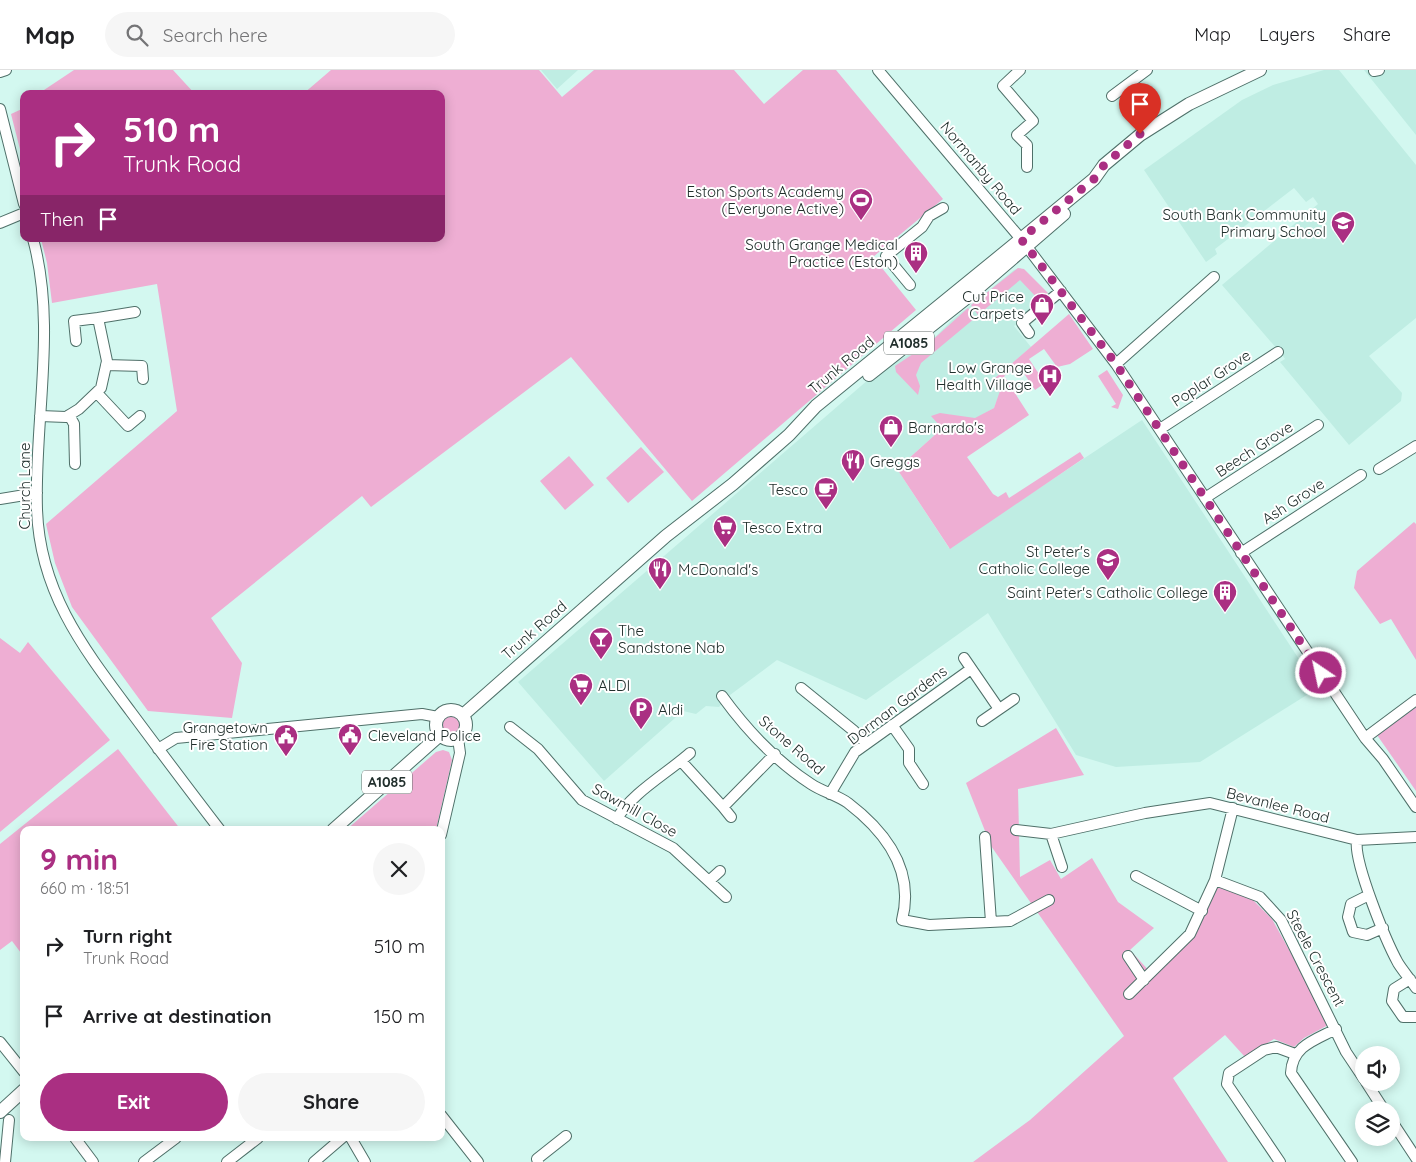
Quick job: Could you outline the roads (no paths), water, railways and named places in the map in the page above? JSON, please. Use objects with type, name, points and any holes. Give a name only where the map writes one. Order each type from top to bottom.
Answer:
[{"type":"main road","name":"Trunk Road","points":[[463,715],[666,536],[704,508],[788,435],[816,406],[1024,243],[1094,179],[1104,165],[1140,134],[1207,94],[1260,70]]},
{"type":"main road","points":[[450,710],[463,715],[466,727],[458,738],[449,739],[440,735],[436,726],[438,717],[450,710]]},
{"type":"main road","name":"A1085","points":[[338,826],[440,735]]},
{"type":"main road","points":[[0,1107],[19,1094]]},
{"type":"main road","points":[[5,1116],[19,1094]]},
{"type":"street","points":[[0,72],[6,70]]},
{"type":"street","name":"Normanby Road","points":[[878,70],[1024,243],[1116,364],[1365,738],[1383,759],[1416,807]]},
{"type":"street","points":[[1020,70],[1003,86],[1033,121],[1017,135],[1027,145],[1027,167]]},
{"type":"street","points":[[1112,96],[1147,70]]},
{"type":"street","points":[[0,109],[20,188]]},
{"type":"street","points":[[910,286],[886,256],[922,227],[929,216],[943,208]]},
{"type":"street","points":[[0,223],[20,215]]},
{"type":"street","name":"Church Lane","points":[[34,242],[40,274],[43,324],[37,493],[40,544],[54,593],[62,612],[82,646],[217,826]]},
{"type":"street","points":[[1116,364],[1214,277]]},
{"type":"street","points":[[1030,332],[1022,323],[1061,291]]},
{"type":"street","points":[[76,340],[74,321],[134,312]]},
{"type":"street","points":[[40,416],[66,417],[79,409],[101,388],[106,365],[98,318]]},
{"type":"street","name":"Poplar Grove","points":[[1160,429],[1278,352]]},
{"type":"street","points":[[106,365],[142,366],[143,379]]},
{"type":"street","points":[[97,393],[128,426],[140,416]]},
{"type":"street","points":[[69,415],[74,424],[75,464]]},
{"type":"street","name":"Beech Grove","points":[[1205,498],[1318,425]]},
{"type":"street","points":[[1379,469],[1416,446]]},
{"type":"street","name":"Ash Grove","points":[[1241,553],[1361,474]]},
{"type":"street","points":[[0,499],[37,493]]},
{"type":"street","name":"Dorman Gardens","points":[[964,658],[999,709]]},
{"type":"street","name":"Dorman Gardens","points":[[830,794],[855,752],[971,669]]},
{"type":"street","points":[[801,688],[854,730],[866,743]]},
{"type":"street","name":"Stone Road","points":[[722,696],[738,718],[775,754],[811,784],[855,809],[893,850],[905,880],[906,902],[902,920],[929,925],[991,922]]},
{"type":"street","points":[[982,721],[1014,699]]},
{"type":"street","points":[[1365,738],[1416,700]]},
{"type":"street","points":[[158,748],[176,738],[422,714],[438,717]]},
{"type":"street","points":[[892,724],[909,749],[909,763],[923,784]]},
{"type":"street","name":"Sawmill Close","points":[[510,727],[538,749],[582,800],[673,848],[726,897]]},
{"type":"street","points":[[443,826],[460,753],[458,738]]},
{"type":"street","points":[[617,819],[622,811],[690,754]]},
{"type":"street","points":[[723,807],[775,754]]},
{"type":"street","points":[[681,761],[731,817]]},
{"type":"street","name":"Bevanlee Road","points":[[1016,830],[1051,834],[1145,813],[1210,804],[1233,808],[1357,840],[1416,837]]},
{"type":"street","points":[[1129,994],[1190,934],[1215,880],[1233,808]]},
{"type":"street","points":[[1051,834],[1062,867]]},
{"type":"street","points":[[985,837],[991,922],[1010,921],[1050,900]]},
{"type":"street","points":[[1357,840],[1356,848],[1369,895],[1398,963],[1413,983],[1394,989],[1392,1001],[1403,1017],[1416,1017]]},
{"type":"street","points":[[710,881],[720,871]]},
{"type":"street","points":[[1136,876],[1202,911]]},
{"type":"street","name":"Steele Crescent","points":[[1215,880],[1251,892],[1271,906],[1281,920],[1346,1052],[1355,1066]]},
{"type":"street","points":[[1369,895],[1351,904],[1348,917],[1353,932],[1367,935],[1382,928]]},
{"type":"street","points":[[1128,956],[1144,980]]},
{"type":"street","points":[[1336,1029],[1304,1046],[1291,1062],[1291,1073],[1352,1162]]},
{"type":"street","points":[[0,1042],[20,1067]]},
{"type":"street","points":[[1280,1162],[1227,1084],[1230,1073],[1264,1050],[1276,1048],[1296,1054]]},
{"type":"street","points":[[4,1162],[5,1116]]},
{"type":"street","points":[[445,1120],[478,1162]]},
{"type":"street","points":[[1400,1134],[1416,1158]]},
{"type":"street","points":[[538,1162],[537,1160],[566,1136]]},
{"type":"street","points":[[77,1141],[93,1162]]},
{"type":"street","points":[[144,1162],[172,1141]]},
{"type":"street","points":[[227,1162],[254,1141]]},
{"type":"street","points":[[314,1162],[338,1141]]},
{"type":"street","points":[[353,1141],[365,1162]]},
{"type":"place","name":"Eston Sports Academy (Everyone Active)","points":[[861,221]]},
{"type":"place","name":"South Bank Community Primary School","points":[[1343,244]]},
{"type":"place","name":"South Grange Medical Practice (Eston)","points":[[916,274]]},
{"type":"place","name":"Cut Price Carpets","points":[[1042,326]]},
{"type":"place","name":"Low Grange Health Village","points":[[1050,397]]},
{"type":"place","name":"Barnardo's","points":[[891,448]]},
{"type":"place","name":"Greggs","points":[[853,482]]},
{"type":"place","name":"Tesco","points":[[826,510]]},
{"type":"place","name":"Tesco Extra","points":[[725,548]]},
{"type":"place","name":"St Peter's Catholic College","points":[[1108,581]]},
{"type":"place","name":"McDonald's","points":[[660,590]]},
{"type":"place","name":"Saint Peter's Catholic College","points":[[1225,613]]},
{"type":"place","name":"The Sandstone Nab","points":[[601,660]]},
{"type":"place","name":"ALDI","points":[[581,706]]},
{"type":"place","name":"Aldi","points":[[641,730]]},
{"type":"place","name":"Cleveland Police","points":[[350,756]]},
{"type":"place","name":"Grangetown Fire Station","points":[[286,757]]}]
